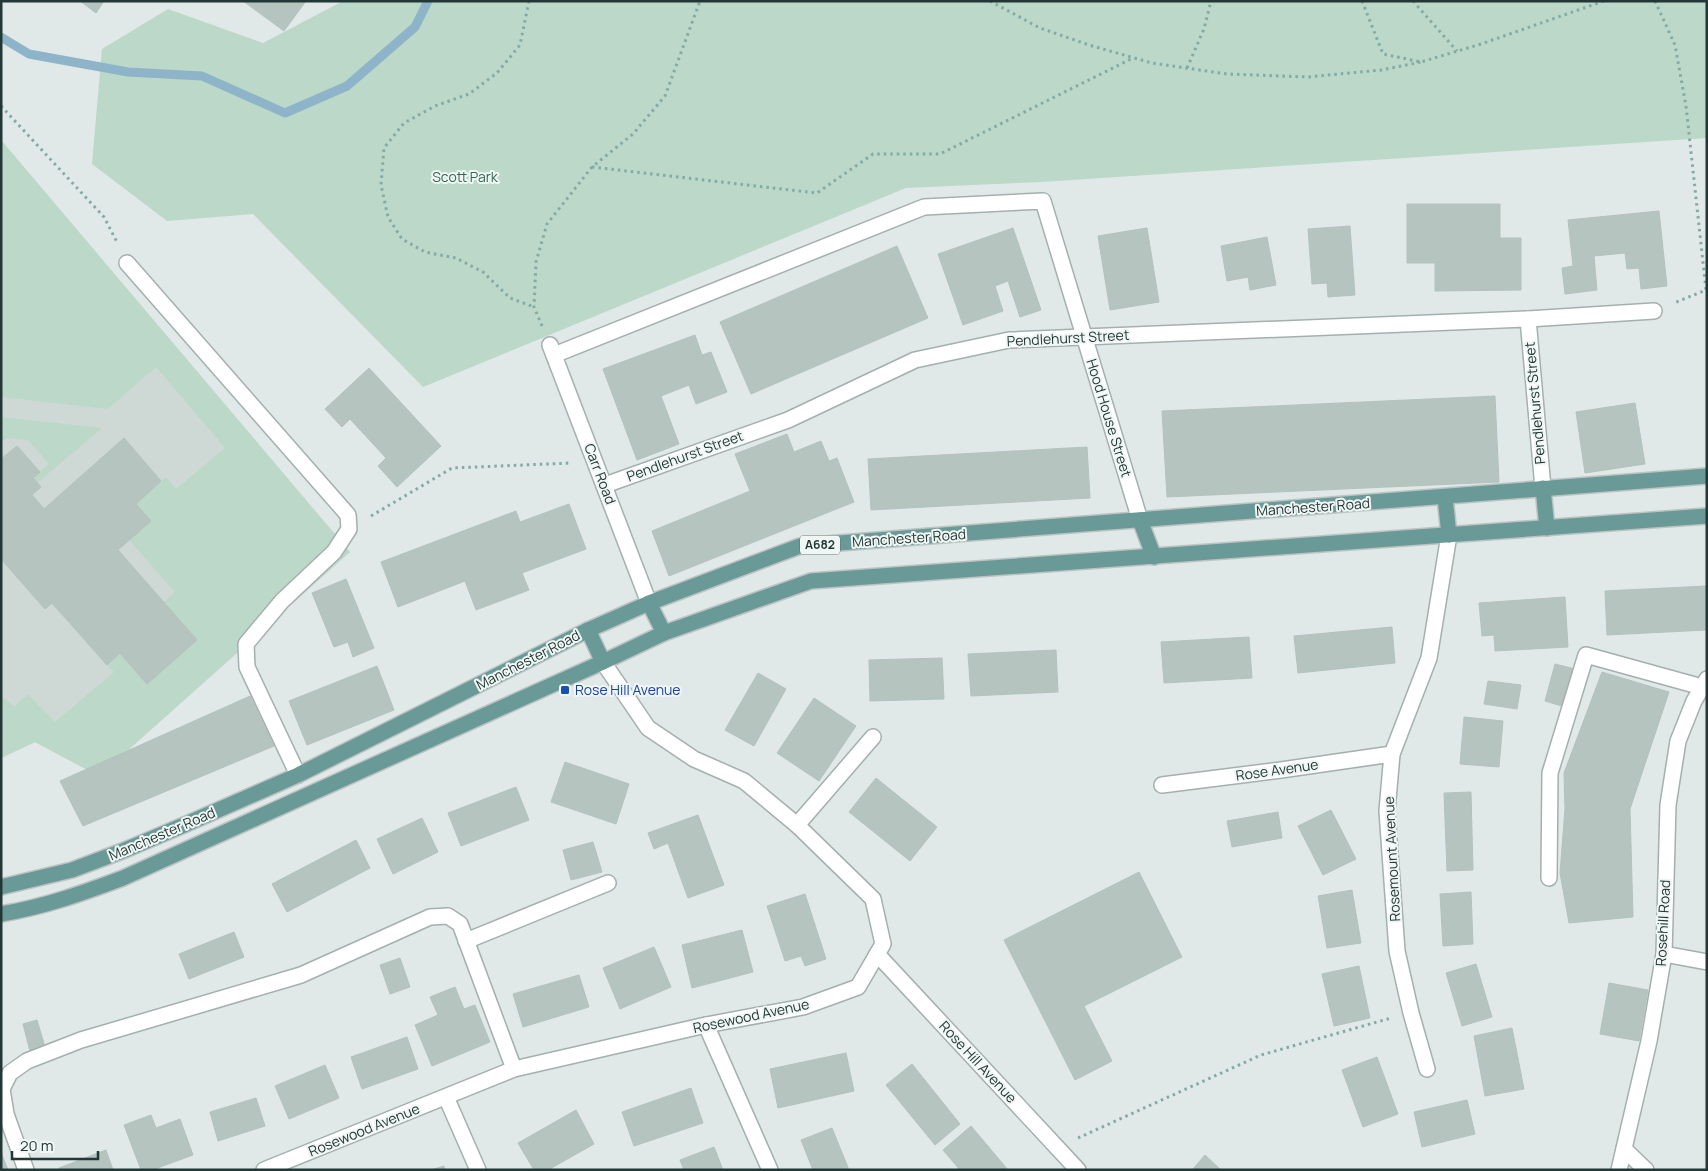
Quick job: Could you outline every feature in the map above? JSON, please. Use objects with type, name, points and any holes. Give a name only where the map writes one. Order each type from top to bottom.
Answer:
[{"type":"main road","name":"Manchester Road","points":[[1,887],[72,870],[125,850],[298,775],[588,630],[649,603],[800,546],[1707,476]]},
{"type":"main road","points":[[1543,488],[1548,528]]},
{"type":"main road","points":[[1445,497],[1449,535]]},
{"type":"main road","name":"Manchester Road","points":[[1,914],[23,911],[124,878],[664,633],[811,581],[1707,516]]},
{"type":"main road","points":[[1140,520],[1154,557]]},
{"type":"main road","points":[[649,603],[664,633]]},
{"type":"main road","points":[[588,630],[603,662]]},
{"type":"street","name":"Hood House Street","points":[[552,350],[924,207],[1043,201],[1140,520]]},
{"type":"street","points":[[127,263],[348,515],[349,529],[334,552],[282,601],[246,644],[246,667],[298,775]]},
{"type":"street","name":"Pendlehurst Street","points":[[605,485],[788,420],[915,360],[1009,340],[1528,319],[1654,311]]},
{"type":"street","name":"Pendlehurst Street","points":[[1528,319],[1543,488]]},
{"type":"street","name":"Carr Road","points":[[552,350],[649,603]]},
{"type":"street","name":"Rosemount Avenue","points":[[1426,1068],[1397,951],[1390,878],[1387,811],[1392,754],[1429,658],[1449,535]]},
{"type":"street","points":[[1549,878],[1550,773],[1586,655],[1704,683]]},
{"type":"street","name":"Rosewood Avenue","points":[[264,1170],[514,1069],[706,1025],[803,1007],[858,987],[883,944],[873,899],[796,825],[744,780],[694,759],[648,728],[603,662]]},
{"type":"street","name":"Rosehill Road","points":[[1619,1170],[1649,1041],[1664,954],[1668,805],[1678,740],[1694,701],[1704,683]]},
{"type":"street","points":[[796,825],[873,737]]},
{"type":"street","name":"Rose Avenue","points":[[1162,785],[1392,754]]},
{"type":"street","points":[[466,940],[608,883]]},
{"type":"street","points":[[26,1170],[6,1114],[2,1089],[10,1072],[27,1061],[81,1040],[301,976],[430,917],[448,916],[460,924],[514,1069]]},
{"type":"street","name":"Rose Hill Avenue","points":[[877,954],[1078,1170]]},
{"type":"street","points":[[1664,954],[1707,962]]},
{"type":"street","points":[[706,1025],[770,1170]]},
{"type":"street","points":[[446,1097],[478,1170]]},
{"type":"street","points":[[1624,1149],[1646,1170]]},
{"type":"path","points":[[529,1],[520,45],[497,73],[469,94],[435,106],[404,123],[384,148],[380,185],[388,217],[402,239],[425,252],[456,258],[483,272],[510,298],[534,307]]},
{"type":"path","points":[[552,350],[534,307],[536,262],[547,224],[592,167],[634,134],[665,96],[700,1]]},
{"type":"path","points":[[990,1],[1040,28],[1089,45],[1152,63],[1227,74],[1308,77],[1381,70],[1421,62],[1604,1]]},
{"type":"path","points":[[1187,68],[1204,29],[1210,1]]},
{"type":"path","points":[[1362,1],[1383,54],[1421,62]]},
{"type":"path","points":[[1413,1],[1457,51]]},
{"type":"path","points":[[1654,311],[1706,290],[1686,106],[1680,71],[1675,45],[1655,1]]},
{"type":"path","points":[[592,167],[817,193],[873,154],[940,154],[1133,58]]},
{"type":"path","points":[[1,106],[104,217],[127,263]]},
{"type":"path","points":[[349,529],[452,468],[596,462]]},
{"type":"path","points":[[1057,1147],[1261,1055],[1411,1013]]},
{"type":"shaded area","points":[[1,140],[350,552],[99,776],[35,742],[1,758]]},
{"type":"green space","name":"Scott Park","points":[[343,1],[1707,1],[1707,138],[1041,182],[906,188],[423,387],[253,214],[167,221],[92,164],[102,49],[168,9],[263,43]]},
{"type":"green space","points":[[1,140],[350,552],[99,776],[35,742],[1,758],[1,700],[4,698],[14,707],[28,694],[55,722],[114,672],[107,665],[120,653],[197,640],[164,602],[175,592],[129,540],[136,504],[166,477],[176,489],[225,448],[156,367],[108,409],[1,397]]},
{"type":"green space","points":[[1,417],[102,428],[37,483],[33,478],[49,464],[28,440],[7,438],[1,442]]},
{"type":"building","points":[[80,1],[104,1],[96,13]]},
{"type":"building","points":[[243,1],[306,1],[284,31]]},
{"type":"building","points":[[1407,204],[1500,204],[1500,238],[1521,238],[1521,290],[1435,291],[1435,263],[1407,263]]},
{"type":"building","points":[[1659,211],[1667,286],[1641,289],[1639,268],[1627,269],[1625,253],[1594,256],[1597,290],[1565,294],[1562,268],[1573,266],[1568,220]]},
{"type":"building","points":[[1350,226],[1355,295],[1328,297],[1327,283],[1312,284],[1308,229]]},
{"type":"building","points":[[1013,228],[1041,310],[1020,317],[1008,281],[995,286],[1003,311],[963,325],[938,254]]},
{"type":"building","points":[[1147,228],[1159,302],[1110,310],[1098,236]]},
{"type":"building","points":[[1267,237],[1276,285],[1250,290],[1248,277],[1227,281],[1221,246]]},
{"type":"building","points":[[897,246],[928,318],[751,394],[720,322]]},
{"type":"building","points":[[695,335],[702,355],[711,352],[727,392],[696,404],[689,385],[661,396],[679,444],[637,460],[603,369]]},
{"type":"building","points":[[369,368],[441,446],[397,487],[378,466],[386,458],[350,419],[342,427],[325,409]]},
{"type":"building","points":[[1495,396],[1499,482],[1167,497],[1162,411]]},
{"type":"building","points":[[1635,403],[1645,464],[1585,473],[1576,412]]},
{"type":"building","points":[[787,434],[794,452],[821,441],[829,461],[837,458],[854,502],[669,576],[652,531],[750,491],[735,454]]},
{"type":"building","points":[[124,438],[161,481],[136,504],[151,521],[118,550],[197,640],[147,684],[120,653],[107,665],[52,603],[45,609],[1,559],[1,459],[17,446],[40,472],[33,478],[41,487],[32,495],[44,509]]},
{"type":"building","points":[[1087,447],[1090,498],[871,510],[868,459]]},
{"type":"building","points":[[569,504],[586,549],[522,573],[529,590],[476,610],[465,581],[398,607],[381,562],[516,511],[520,522]]},
{"type":"building","points":[[346,579],[374,648],[353,657],[348,642],[334,647],[312,593]]},
{"type":"building","points":[[1707,586],[1707,630],[1607,635],[1605,591]]},
{"type":"building","points":[[1565,597],[1568,647],[1495,651],[1494,635],[1482,636],[1479,603]]},
{"type":"building","points":[[1392,627],[1395,663],[1298,673],[1294,636]]},
{"type":"building","points":[[1249,637],[1252,678],[1164,683],[1161,642]]},
{"type":"building","points":[[1056,650],[1058,692],[971,696],[968,654]]},
{"type":"building","points":[[942,658],[944,699],[870,701],[869,660]]},
{"type":"building","points":[[1555,664],[1575,669],[1565,707],[1545,701]]},
{"type":"building","points":[[377,666],[394,710],[307,745],[289,701]]},
{"type":"building","points":[[1602,672],[1669,692],[1630,809],[1633,917],[1569,923],[1560,873],[1565,809],[1564,773]]},
{"type":"building","points":[[758,673],[786,689],[754,746],[725,730]]},
{"type":"building","points":[[1488,681],[1521,685],[1517,709],[1484,704]]},
{"type":"building","points":[[250,696],[274,746],[83,826],[60,781]]},
{"type":"building","points":[[814,698],[856,726],[819,781],[777,753]]},
{"type":"building","points":[[1464,717],[1503,721],[1499,767],[1460,764]]},
{"type":"building","points":[[565,762],[629,784],[616,824],[551,802]]},
{"type":"building","points":[[876,778],[937,827],[910,861],[849,812]]},
{"type":"building","points":[[516,787],[529,820],[461,846],[448,813]]},
{"type":"building","points":[[1471,792],[1473,870],[1447,871],[1444,793]]},
{"type":"building","points":[[1331,810],[1356,859],[1323,875],[1298,826]]},
{"type":"building","points":[[1278,812],[1282,838],[1232,847],[1227,821]]},
{"type":"building","points":[[698,815],[724,885],[688,898],[668,843],[654,849],[648,833]]},
{"type":"building","points":[[422,818],[438,852],[393,874],[377,839]]},
{"type":"building","points":[[356,840],[370,868],[287,912],[272,884]]},
{"type":"building","points":[[593,842],[602,872],[571,880],[563,850]]},
{"type":"building","points":[[1139,872],[1182,957],[1084,1006],[1112,1061],[1075,1080],[1004,940]]},
{"type":"building","points":[[1352,890],[1361,943],[1327,948],[1318,896]]},
{"type":"building","points":[[1471,892],[1473,944],[1443,946],[1440,894]]},
{"type":"building","points":[[805,894],[826,959],[805,966],[801,956],[785,961],[767,906]]},
{"type":"building","points":[[742,930],[753,972],[692,988],[682,945]]},
{"type":"building","points":[[234,932],[244,957],[189,979],[179,954]]},
{"type":"building","points":[[654,947],[671,987],[620,1009],[603,968]]},
{"type":"building","points":[[400,958],[410,987],[390,994],[380,965]]},
{"type":"building","points":[[1476,964],[1492,1017],[1462,1026],[1446,973]]},
{"type":"building","points":[[1359,966],[1370,1018],[1334,1026],[1322,974]]},
{"type":"building","points":[[579,975],[589,1007],[523,1027],[513,994]]},
{"type":"building","points":[[1609,983],[1648,990],[1639,1041],[1600,1034]]},
{"type":"building","points":[[455,987],[464,1009],[475,1005],[490,1042],[432,1066],[415,1025],[438,1015],[430,997]]},
{"type":"building","points":[[37,1020],[45,1047],[30,1051],[23,1024]]},
{"type":"building","points":[[1512,1028],[1524,1089],[1485,1096],[1474,1036]]},
{"type":"building","points":[[407,1037],[418,1069],[362,1089],[351,1057]]},
{"type":"building","points":[[846,1053],[854,1091],[778,1108],[770,1069]]},
{"type":"building","points":[[1377,1057],[1398,1114],[1363,1127],[1342,1070]]},
{"type":"building","points":[[912,1064],[960,1124],[935,1145],[886,1085]]},
{"type":"building","points":[[325,1065],[339,1098],[289,1119],[275,1086]]},
{"type":"building","points":[[691,1088],[703,1123],[634,1146],[622,1112]]},
{"type":"building","points":[[256,1098],[265,1126],[218,1141],[210,1112]]},
{"type":"building","points":[[1467,1100],[1475,1134],[1422,1147],[1414,1112]]},
{"type":"building","points":[[576,1110],[594,1144],[548,1170],[534,1170],[518,1143]]},
{"type":"building","points":[[151,1115],[156,1128],[180,1119],[193,1155],[152,1170],[141,1170],[124,1125]]},
{"type":"building","points":[[971,1126],[1008,1170],[960,1170],[943,1150]]},
{"type":"building","points":[[832,1128],[849,1170],[813,1170],[801,1140]]},
{"type":"building","points":[[714,1147],[723,1170],[684,1170],[680,1160]]},
{"type":"building","points":[[106,1150],[113,1170],[60,1170],[59,1168]]},
{"type":"building","points":[[1,1152],[8,1170],[1,1170]]},
{"type":"building","points":[[1205,1155],[1221,1170],[1192,1170]]},
{"type":"building","points":[[444,1166],[445,1170],[431,1170]]},
{"type":"waterway","points":[[1,37],[29,54],[128,72],[202,76],[285,113],[347,86],[415,27],[428,1]]},
{"type":"place","name":"Rose Hill Avenue","points":[[565,690]]}]
